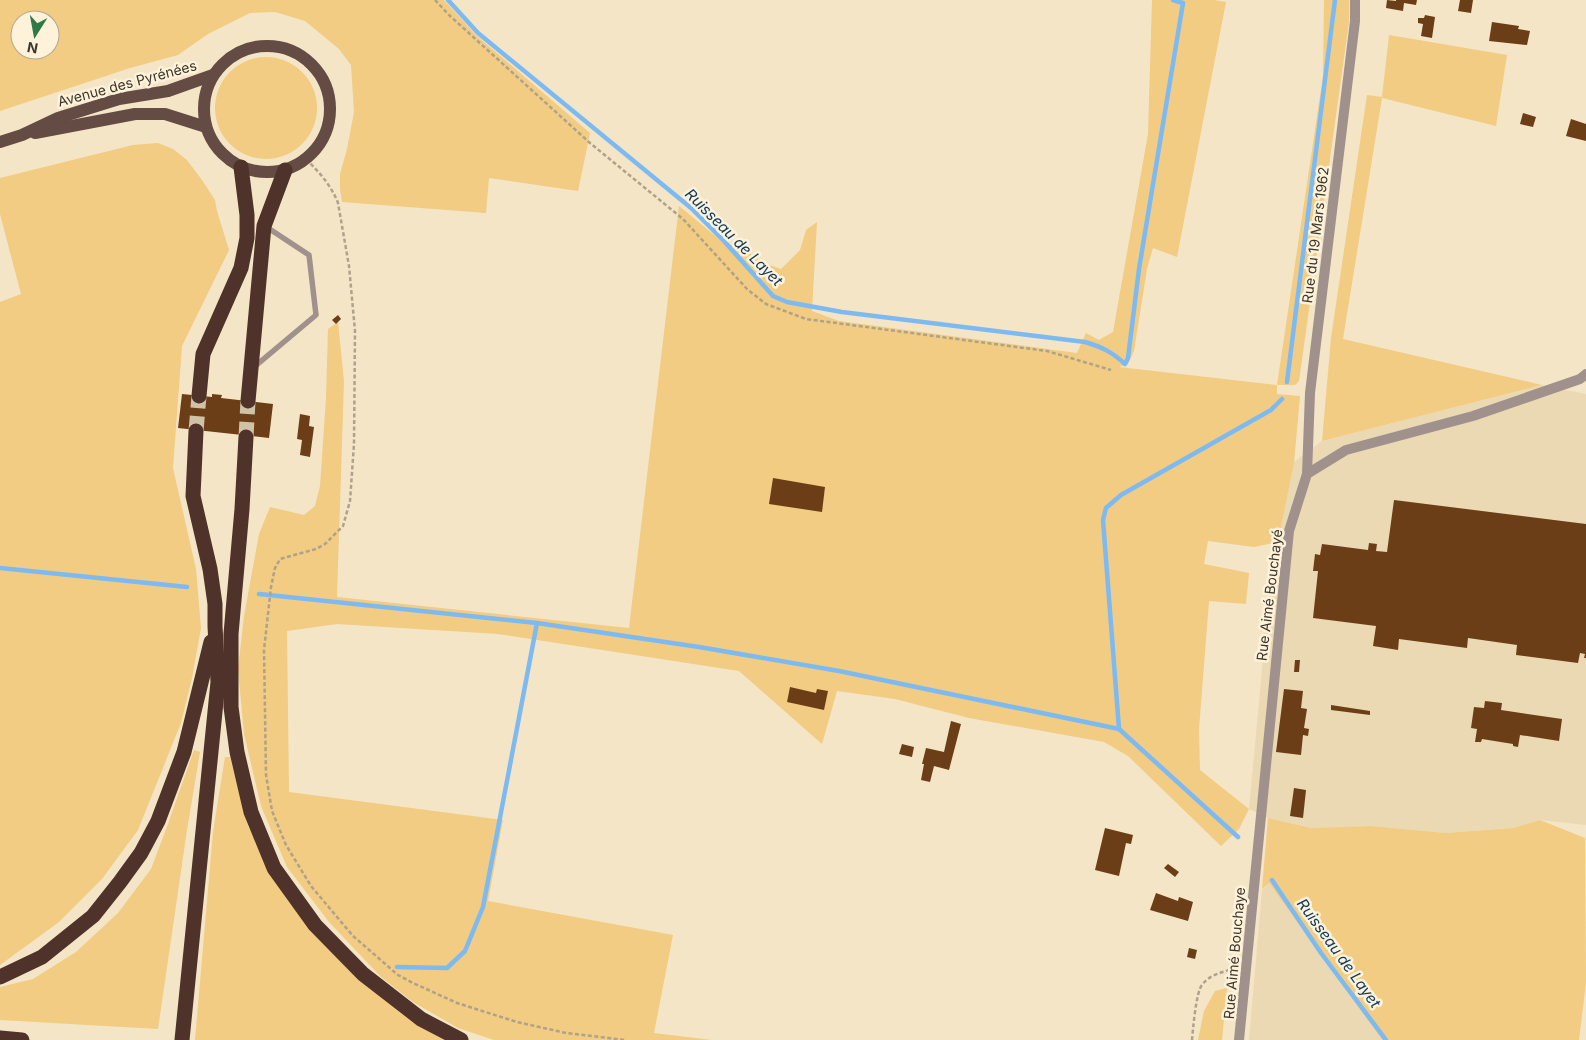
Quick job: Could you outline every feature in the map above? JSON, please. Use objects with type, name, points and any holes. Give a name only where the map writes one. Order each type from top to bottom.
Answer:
[{"type":"highway","points":[[199,396],[203,354],[241,268],[247,238],[247,215],[241,167]]},
{"type":"highway","points":[[248,401],[264,226],[286,170]]},
{"type":"highway","points":[[182,1040],[218,682],[215,604],[210,569],[193,496],[196,431]]},
{"type":"highway","points":[[246,437],[231,634],[231,707],[237,752],[251,812],[274,868],[315,925],[362,974],[421,1019],[461,1040]]},
{"type":"highway","points":[[0,977],[42,957],[93,916],[141,852],[158,821],[184,752],[215,626]]},
{"type":"highway","points":[[218,682],[231,634]]},
{"type":"highway","points":[[0,1038],[22,1040]]},
{"type":"main road","points":[[276,45],[294,50],[310,61],[322,75],[332,104],[328,131],[316,150],[306,159],[286,170],[262,173],[241,167],[218,149],[206,127],[203,111],[207,88],[213,74],[234,54],[258,46],[276,45]]},
{"type":"main road","name":"Avenue des Pyrénées","points":[[0,142],[22,135],[58,118],[118,99],[168,91],[213,74]]},
{"type":"main road","name":"Avenue des Pyrénées","points":[[22,135],[135,114],[165,114],[206,127]]},
{"type":"street","name":"Rue du 19 Mars 1962","points":[[1307,474],[1310,393],[1354,30],[1355,0]]},
{"type":"street","points":[[1307,474],[1346,450],[1473,416],[1580,379],[1586,374]]},
{"type":"street","name":"Rue Aimé Bouchayé","points":[[1255,868],[1288,531],[1307,474]]},
{"type":"street","name":"Rue Aimé Bouchaye","points":[[1239,1040],[1255,868]]},
{"type":"lane","points":[[250,371],[316,315],[309,255],[264,226]]},
{"type":"path","points":[[435,0],[456,22],[590,143],[683,220],[747,289],[766,304],[806,319],[1047,351],[1111,370]]},
{"type":"path","points":[[306,159],[324,177],[334,193],[338,203],[349,266],[355,330],[354,444],[350,501],[343,526],[325,544],[316,549],[280,559],[274,568],[270,587],[264,650],[266,775],[272,812],[286,845],[311,886],[353,936],[398,975],[457,1003],[516,1022],[566,1033],[625,1040]]},
{"type":"path","points":[[1192,1040],[1198,993],[1201,985],[1215,975],[1247,964]]},
{"type":"shaded area","points":[[0,0],[444,0],[477,36],[590,133],[578,191],[489,178],[486,213],[342,202],[340,174],[354,112],[351,65],[339,49],[305,21],[275,12],[250,13],[208,34],[178,55],[130,68],[0,111]]},
{"type":"shaded area","points":[[1152,0],[1214,0],[1226,2],[1177,257],[1153,248],[1147,269],[1134,351],[1128,364],[1119,367],[1277,385],[1277,394],[1300,396],[1294,463],[1278,542],[1254,547],[1208,541],[1204,564],[1249,573],[1246,604],[1209,601],[1199,729],[1200,770],[1249,809],[1239,829],[1221,846],[1128,756],[1104,742],[969,718],[895,699],[837,691],[822,744],[739,671],[498,634],[337,624],[287,631],[289,792],[503,820],[488,901],[673,935],[654,1033],[712,1040],[494,1040],[458,1028],[413,1002],[381,977],[329,922],[287,867],[261,806],[244,734],[238,669],[244,616],[259,534],[270,507],[304,515],[315,506],[320,486],[326,398],[328,329],[338,322],[344,381],[337,597],[629,628],[679,206],[724,243],[741,247],[764,263],[781,269],[800,250],[806,230],[817,222],[812,311],[839,321],[1077,353],[1086,333],[1099,340],[1113,332],[1148,134]]},
{"type":"shaded area","points":[[1324,0],[1349,0],[1349,22],[1299,381],[1295,385],[1277,385],[1323,76]]},
{"type":"shaded area","points":[[1389,35],[1507,55],[1496,126],[1382,98],[1343,339],[1542,385],[1322,441],[1331,338],[1367,95],[1382,97]]},
{"type":"shaded area","points":[[266,57],[285,61],[302,72],[313,89],[317,108],[313,127],[302,144],[285,155],[266,159],[247,155],[230,144],[219,127],[215,108],[219,89],[230,72],[247,61]]},
{"type":"shaded area","points":[[158,143],[173,149],[187,160],[202,180],[215,200],[229,250],[182,346],[173,468],[196,569],[201,628],[192,678],[181,723],[138,830],[102,879],[59,922],[0,965],[0,302],[21,294],[0,214],[0,178],[133,145]]},
{"type":"shaded area","points":[[1542,385],[1586,394],[1586,825],[1540,820],[1513,828],[1446,833],[1371,826],[1311,828],[1268,818],[1249,809],[1268,605],[1294,462],[1322,441]]},
{"type":"shaded area","points":[[194,750],[200,752],[158,1029],[0,1020],[0,987],[33,979],[76,952],[118,913],[151,869]]},
{"type":"shaded area","points":[[225,757],[230,757],[248,826],[274,877],[313,932],[452,1040],[195,1040],[213,832]]},
{"type":"shaded area","points":[[1268,818],[1311,828],[1371,826],[1446,833],[1513,828],[1540,820],[1585,838],[1586,983],[1579,1040],[1382,1040],[1269,883],[1262,889]]},
{"type":"shaded area","points":[[1269,883],[1382,1040],[1249,1040],[1262,890]]},
{"type":"shaded area","points":[[1227,988],[1222,1040],[1198,1040],[1204,1011],[1215,991]]},
{"type":"building","points":[[1387,0],[1417,0],[1416,5],[1404,3],[1403,11],[1386,8]]},
{"type":"building","points":[[1460,0],[1473,0],[1471,13],[1458,11]]},
{"type":"building","points":[[1425,15],[1435,17],[1432,38],[1421,36],[1423,24],[1418,23],[1418,18],[1424,18]]},
{"type":"building","points":[[1492,22],[1519,26],[1518,29],[1530,31],[1527,45],[1489,41]]},
{"type":"building","points":[[1523,113],[1536,117],[1533,127],[1520,124]]},
{"type":"building","points":[[1571,119],[1586,124],[1586,141],[1566,136]]},
{"type":"building","points":[[338,315],[341,319],[336,324],[332,320]]},
{"type":"building","points":[[182,394],[212,397],[212,394],[222,395],[221,398],[273,404],[269,438],[178,428]]},
{"type":"building","points":[[300,414],[310,416],[309,426],[314,427],[310,457],[300,455],[302,440],[297,439]]},
{"type":"building","points":[[773,478],[825,487],[822,512],[769,504]]},
{"type":"building","points":[[1394,500],[1586,524],[1586,658],[1584,658],[1585,654],[1580,653],[1578,663],[1516,655],[1517,645],[1468,638],[1467,648],[1399,639],[1398,650],[1373,646],[1376,626],[1313,618],[1318,571],[1313,571],[1315,554],[1320,555],[1322,544],[1368,550],[1369,543],[1377,544],[1376,551],[1387,552]]},
{"type":"building","points":[[1295,660],[1300,660],[1299,672],[1294,672]]},
{"type":"building","points":[[790,687],[816,693],[817,689],[828,691],[824,710],[787,702]]},
{"type":"building","points":[[1284,689],[1303,691],[1301,708],[1307,709],[1304,728],[1309,729],[1308,736],[1303,735],[1301,755],[1276,752]]},
{"type":"building","points":[[1485,701],[1502,703],[1501,710],[1562,719],[1559,741],[1520,735],[1518,747],[1513,746],[1513,744],[1482,739],[1481,742],[1475,742],[1477,729],[1471,728],[1474,707],[1484,708]]},
{"type":"building","points":[[1331,705],[1370,711],[1370,715],[1331,710]]},
{"type":"building","points":[[951,721],[961,724],[949,770],[934,766],[930,782],[921,780],[926,748],[944,752]]},
{"type":"building","points":[[902,744],[914,747],[912,757],[899,754]]},
{"type":"building","points":[[1294,788],[1306,790],[1303,818],[1290,816]]},
{"type":"building","points":[[1105,828],[1133,835],[1131,844],[1126,843],[1119,876],[1095,870]]},
{"type":"building","points":[[1168,864],[1179,872],[1175,877],[1164,868]]},
{"type":"building","points":[[1156,893],[1178,901],[1179,897],[1193,902],[1188,921],[1150,910]]},
{"type":"building","points":[[1189,948],[1197,950],[1195,959],[1187,957]]},
{"type":"waterway","name":"Ruisseau de Layet","points":[[448,0],[478,33],[691,208],[724,241],[773,296],[787,302],[842,312],[1085,342],[1106,350],[1125,364],[1128,358],[1139,269],[1183,3],[1173,0]]},
{"type":"waterway","points":[[1287,382],[1335,0]]},
{"type":"waterway","points":[[1119,729],[1103,520],[1106,508],[1121,495],[1271,410],[1282,399]]},
{"type":"waterway","points":[[0,568],[187,587]]},
{"type":"waterway","points":[[259,594],[537,623],[699,647],[839,671],[1119,729]]},
{"type":"waterway","points":[[397,967],[447,968],[465,951],[483,907],[537,623]]},
{"type":"waterway","name":"Ruisseau de Layet","points":[[1119,729],[1238,837]]},
{"type":"waterway","name":"Ruisseau de Layet","points":[[1272,880],[1321,953],[1386,1040]]},
{"type":"tunnel","points":[[196,431],[199,396]]},
{"type":"tunnel","points":[[246,437],[248,401]]}]
